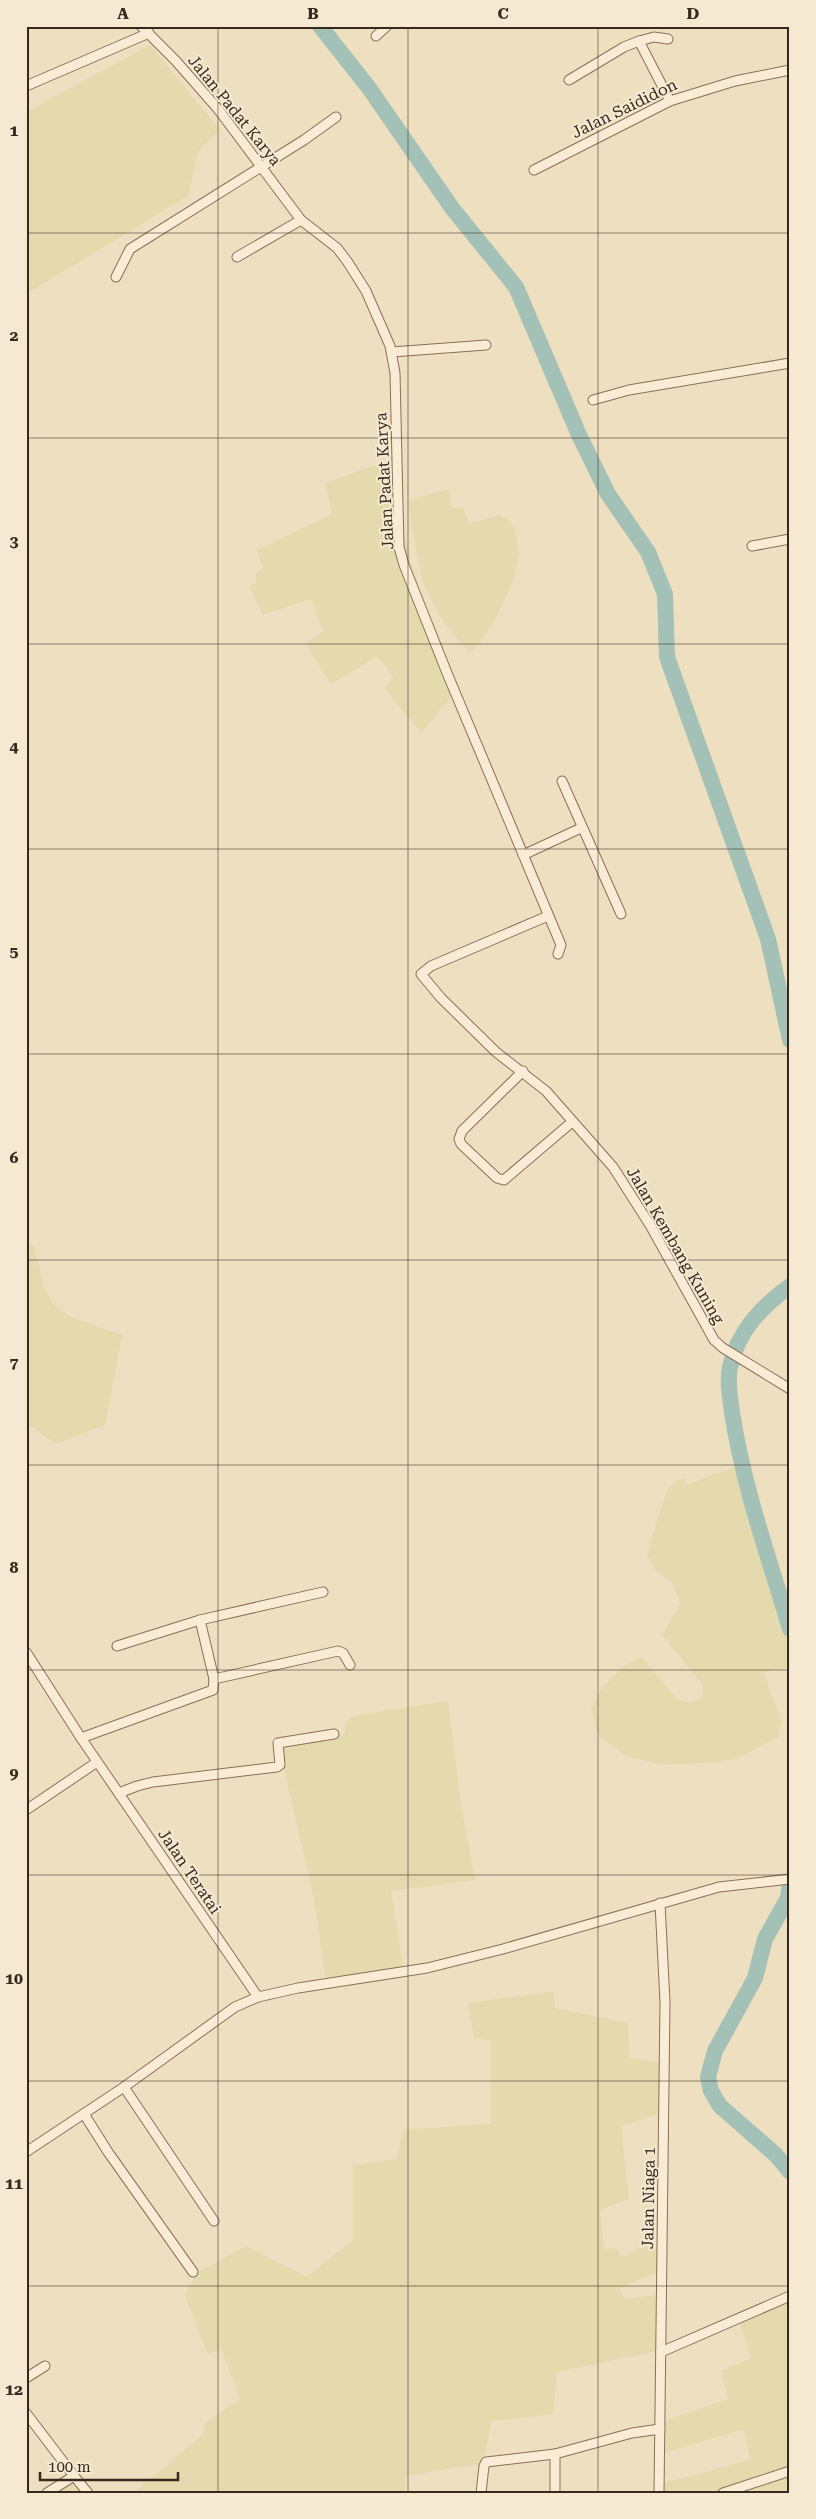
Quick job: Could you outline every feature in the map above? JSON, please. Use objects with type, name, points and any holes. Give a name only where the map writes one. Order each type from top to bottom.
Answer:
[{"type":"street","name":"Jalan Padat Karya","points":[[141,26],[218,109],[301,220],[337,248],[366,292],[392,352],[400,547],[447,673],[561,946],[558,954]]},
{"type":"street","points":[[376,36],[388,26]]},
{"type":"street","points":[[26,86],[149,33]]},
{"type":"street","points":[[569,80],[624,47],[654,37],[668,39]]},
{"type":"street","points":[[639,41],[670,100]]},
{"type":"street","name":"Jalan Saididon","points":[[534,170],[670,100],[735,81],[790,70]]},
{"type":"street","points":[[116,277],[130,248],[304,140],[336,117]]},
{"type":"street","points":[[236,257],[301,220]]},
{"type":"street","points":[[392,352],[486,345]]},
{"type":"street","points":[[593,400],[629,390],[790,363]]},
{"type":"street","points":[[752,546],[790,539]]},
{"type":"street","points":[[562,781],[621,914]]},
{"type":"street","points":[[524,856],[582,828]]},
{"type":"street","name":"Jalan Kembang Kuning","points":[[548,916],[431,966],[420,974],[484,1041],[546,1091],[613,1167],[650,1225],[708,1331],[723,1348],[790,1389]]},
{"type":"street","points":[[523,1071],[462,1131],[459,1140],[461,1144],[497,1178],[504,1180],[572,1122]]},
{"type":"street","points":[[117,1646],[200,1620],[323,1592]]},
{"type":"street","points":[[81,1738],[211,1693],[214,1689],[214,1679],[200,1620]]},
{"type":"street","points":[[214,1679],[340,1651],[350,1665]]},
{"type":"street","name":"Jalan Teratai","points":[[26,1652],[97,1762],[258,1997]]},
{"type":"street","points":[[119,1794],[136,1786],[153,1782],[277,1767],[280,1765],[278,1743],[334,1734]]},
{"type":"street","points":[[26,1810],[97,1762]]},
{"type":"street","points":[[26,2152],[124,2087],[235,2007],[258,1997],[298,1988],[427,1968],[504,1949],[660,1903],[736,1884],[790,1880]]},
{"type":"street","name":"Jalan Niaga 1","points":[[656,2492],[660,2429],[665,2002],[660,1903]]},
{"type":"street","points":[[124,2087],[214,2222]]},
{"type":"street","points":[[84,2114],[108,2152],[193,2272]]},
{"type":"street","points":[[661,2352],[790,2296]]},
{"type":"street","points":[[26,2378],[45,2366]]},
{"type":"street","points":[[26,2413],[88,2493]]},
{"type":"street","points":[[481,2493],[486,2462],[555,2454],[632,2434],[660,2429]]},
{"type":"street","points":[[555,2454],[556,2493]]},
{"type":"street","points":[[723,2493],[790,2471]]},
{"type":"street","points":[[48,2493],[74,2476]]},
{"type":"shaded area","points":[[150,45],[219,129],[198,152],[188,196],[26,294],[26,112]]},
{"type":"shaded area","points":[[398,457],[402,524],[417,586],[459,687],[421,733],[385,689],[394,677],[377,656],[331,684],[306,644],[323,631],[311,599],[263,615],[249,586],[256,583],[256,573],[263,568],[257,550],[332,514],[325,483]]},
{"type":"shaded area","points":[[449,489],[452,508],[464,509],[469,524],[499,515],[508,519],[515,530],[519,554],[514,578],[498,614],[483,639],[469,653],[441,618],[423,583],[411,523],[409,500]]},
{"type":"shaded area","points":[[26,1242],[34,1246],[44,1287],[54,1305],[71,1317],[122,1335],[105,1425],[56,1444],[34,1428],[26,1425]]},
{"type":"shaded area","points":[[734,1467],[754,1524],[763,1568],[785,1622],[790,1649],[786,1668],[763,1672],[782,1722],[778,1737],[737,1759],[714,1762],[663,1765],[627,1756],[599,1737],[591,1710],[602,1688],[624,1666],[641,1657],[677,1699],[690,1703],[703,1696],[702,1684],[662,1635],[681,1603],[672,1582],[656,1571],[647,1554],[661,1508],[669,1488],[675,1481],[685,1479],[686,1485]]},
{"type":"shaded area","points":[[448,1701],[461,1805],[475,1880],[391,1891],[404,1972],[327,1986],[314,1899],[279,1746],[344,1735],[346,1721],[353,1716]]},
{"type":"shaded area","points":[[554,1991],[555,2008],[628,2023],[629,2058],[662,2063],[660,2114],[621,2126],[629,2199],[600,2210],[604,2249],[616,2248],[623,2257],[654,2240],[659,2271],[619,2289],[625,2299],[658,2295],[657,2351],[557,2372],[553,2414],[491,2421],[484,2463],[405,2476],[405,2493],[133,2493],[203,2435],[205,2423],[240,2399],[222,2350],[209,2353],[206,2351],[185,2295],[197,2273],[246,2246],[307,2277],[353,2240],[353,2165],[397,2159],[403,2130],[491,2124],[491,2040],[474,2038],[468,2003]]},
{"type":"shaded area","points":[[790,2295],[790,2493],[659,2493],[659,2484],[750,2460],[744,2429],[664,2453],[664,2421],[728,2399],[721,2371],[751,2358],[738,2318]]},
{"type":"shaded area","points":[[71,2470],[77,2474],[93,2493],[41,2493]]},
{"type":"waterway","points":[[320,26],[369,88],[452,208],[516,287],[579,435],[608,494],[648,552],[665,594],[667,657],[768,939],[790,1040]]},
{"type":"waterway","points":[[790,1286],[760,1311],[745,1331],[734,1354],[729,1378],[732,1412],[743,1467],[757,1522],[790,1629]]},
{"type":"waterway","points":[[790,1881],[788,1898],[765,1939],[755,1978],[715,2051],[708,2077],[711,2091],[720,2106],[776,2155],[790,2172]]}]
